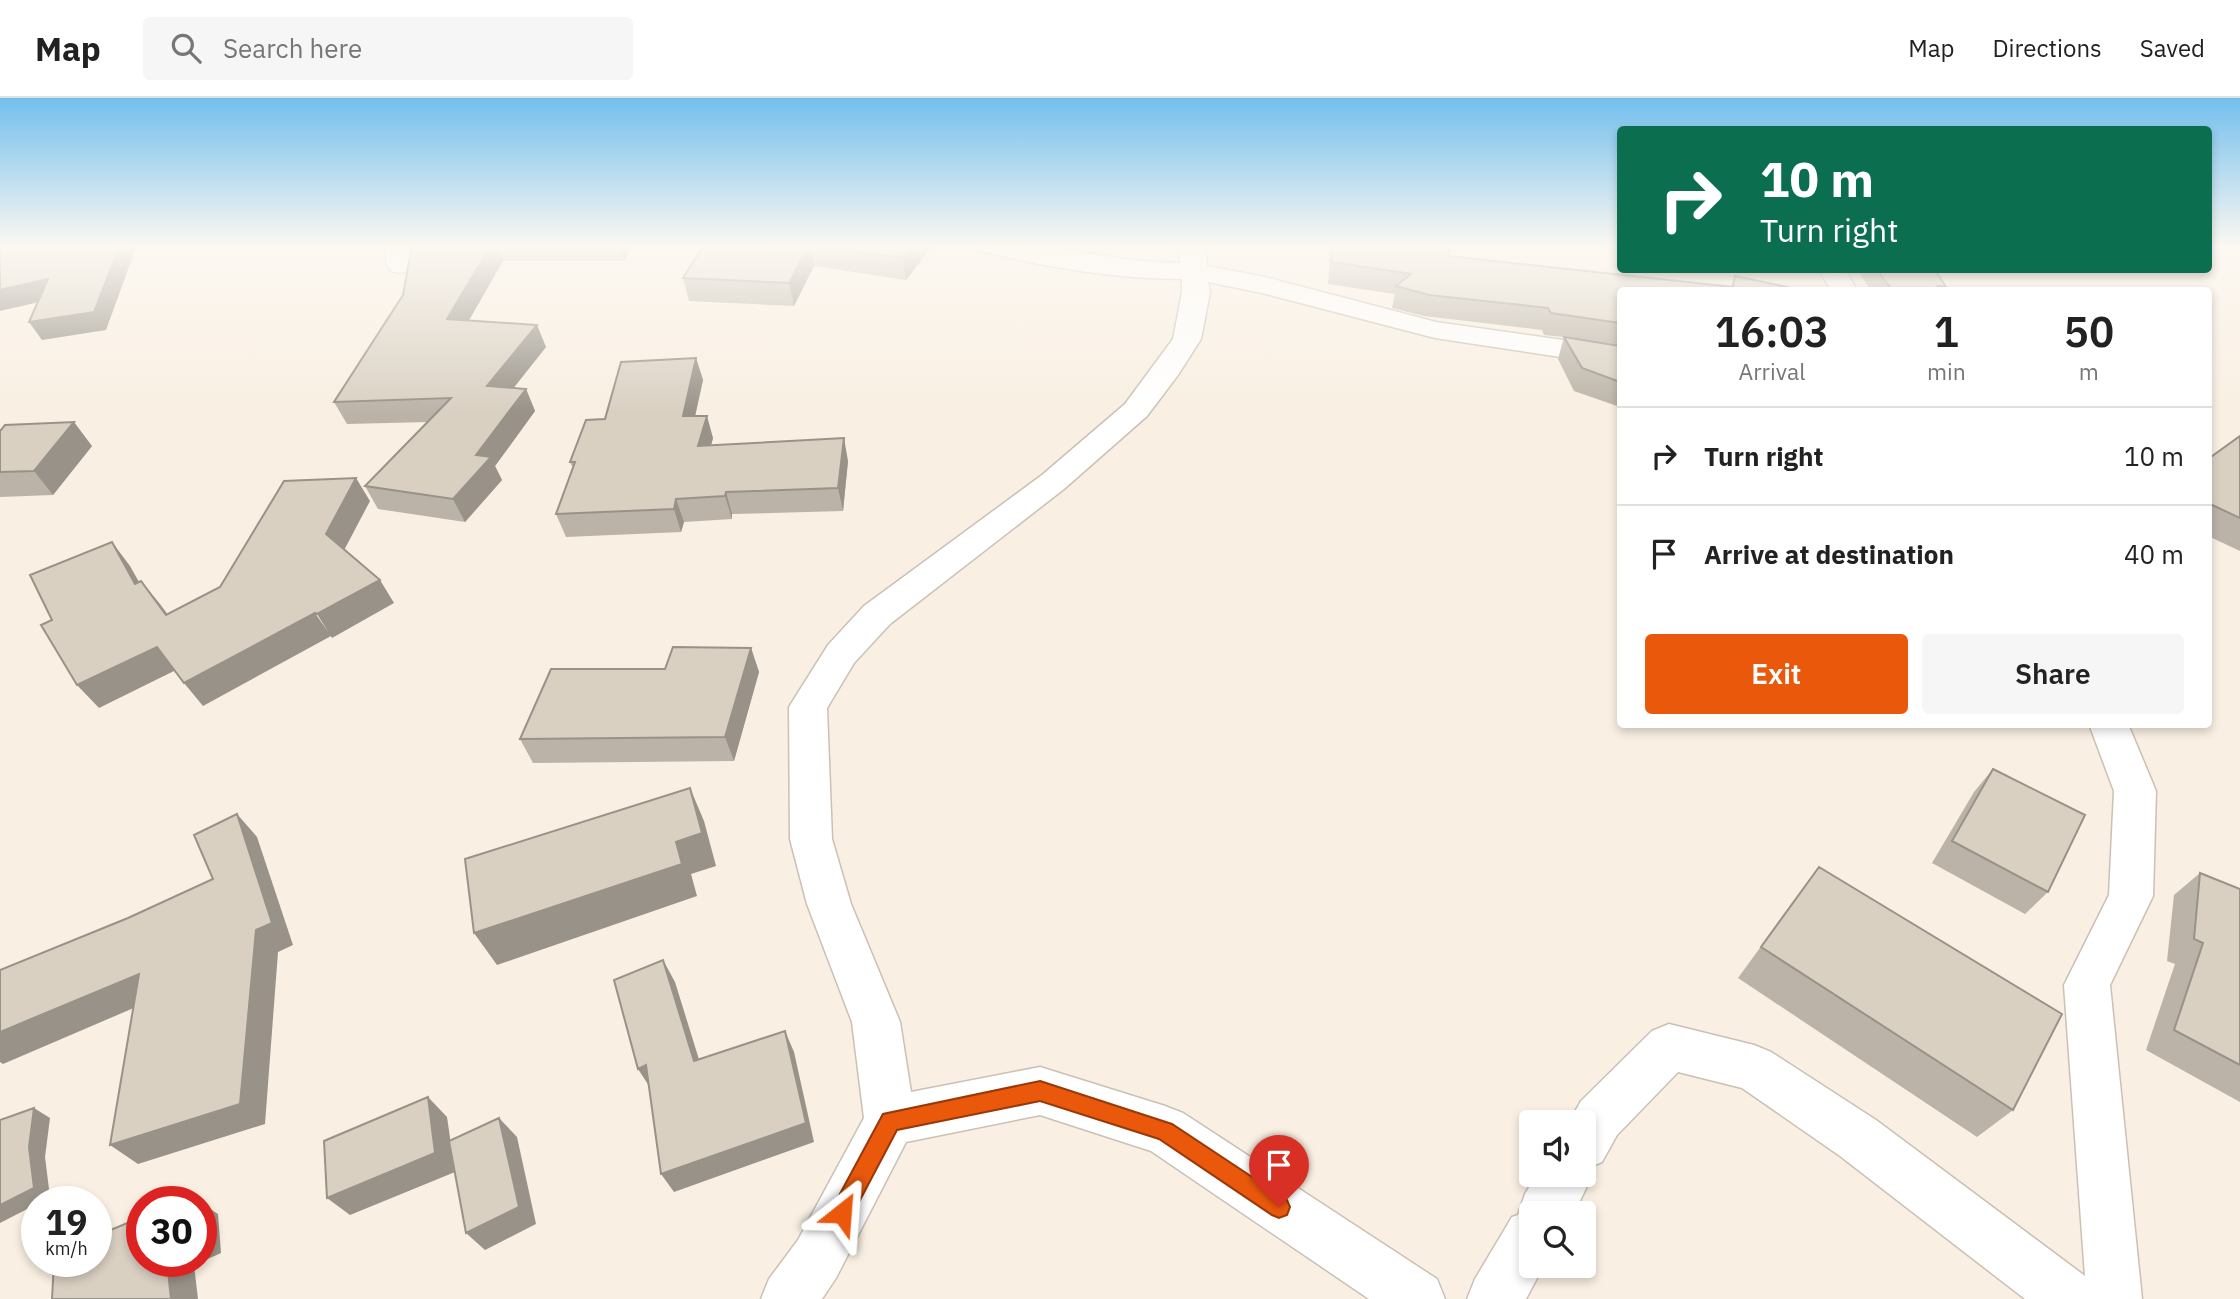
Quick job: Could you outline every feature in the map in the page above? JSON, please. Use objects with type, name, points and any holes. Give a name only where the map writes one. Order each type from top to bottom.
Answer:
[{"type":"street","points":[[789,1299],[817,1259],[890,1121],[876,1022],[829,904],[811,839],[808,707],[841,654],[877,615],[1053,482],[1136,410],[1187,339],[1194,301]]},
{"type":"street","points":[[1326,301],[1435,330],[1617,357]]},
{"type":"street","points":[[2110,728],[2135,791],[2131,896],[2087,985],[2114,1299]]},
{"type":"street","points":[[1596,1123],[1669,1048],[1754,1068],[1857,1138],[2070,1299]]},
{"type":"street","points":[[890,1121],[1040,1091],[1165,1131],[1417,1299]]},
{"type":"street","points":[[1495,1299],[1519,1257]]},
{"type":"building","points":[[38,301],[98,301],[94,312],[29,322]]},
{"type":"building","points":[[399,301],[458,301],[447,319],[537,325],[487,386],[526,389],[476,455],[491,457],[453,499],[365,486],[451,398],[334,402]]},
{"type":"building","points":[[1484,301],[1617,301],[1617,323],[1551,313],[1548,308]]},
{"type":"building","points":[[1564,337],[1617,346],[1617,381],[1582,368]]},
{"type":"building","points":[[696,358],[683,416],[707,416],[698,446],[844,438],[838,488],[726,492],[725,496],[676,499],[674,509],[556,514],[575,462],[570,462],[586,420],[605,419],[621,362]]},
{"type":"building","points":[[74,422],[34,471],[0,472],[0,431],[5,425]]},
{"type":"building","points":[[2240,436],[2240,518],[2212,505],[2212,456]]},
{"type":"building","points":[[356,478],[326,534],[380,580],[184,683],[157,647],[77,685],[41,625],[52,620],[30,575],[112,542],[135,584],[141,581],[166,615],[220,587],[284,481]]},
{"type":"building","points":[[673,647],[751,648],[725,737],[520,739],[551,669],[665,669]]},
{"type":"building","points":[[1993,769],[2085,815],[2048,892],[1952,841]]},
{"type":"building","points":[[690,788],[702,833],[676,842],[682,864],[474,933],[465,859]]},
{"type":"building","points":[[237,814],[272,923],[256,930],[240,1104],[110,1145],[139,974],[0,1032],[0,970],[128,918],[213,879],[194,835]]},
{"type":"building","points":[[1819,867],[2062,1014],[2013,1110],[1761,947]]},
{"type":"building","points":[[2200,873],[2240,889],[2240,1065],[2174,1030],[2203,943],[2194,939]]},
{"type":"building","points":[[663,960],[694,1061],[785,1031],[806,1123],[661,1174],[646,1065],[638,1069],[614,980]]},
{"type":"building","points":[[428,1097],[435,1153],[327,1198],[324,1141]]},
{"type":"building","points":[[34,1108],[29,1147],[34,1186],[21,1186],[21,1194],[0,1205],[0,1120]]},
{"type":"building","points":[[499,1118],[519,1207],[466,1233],[449,1141]]},
{"type":"building","points":[[126,1224],[126,1277],[169,1277],[171,1299],[52,1299],[53,1277],[112,1277],[112,1229]]},
{"type":"route","points":[[842,1213],[890,1121],[1040,1091],[1165,1131],[1279,1207]]}]
